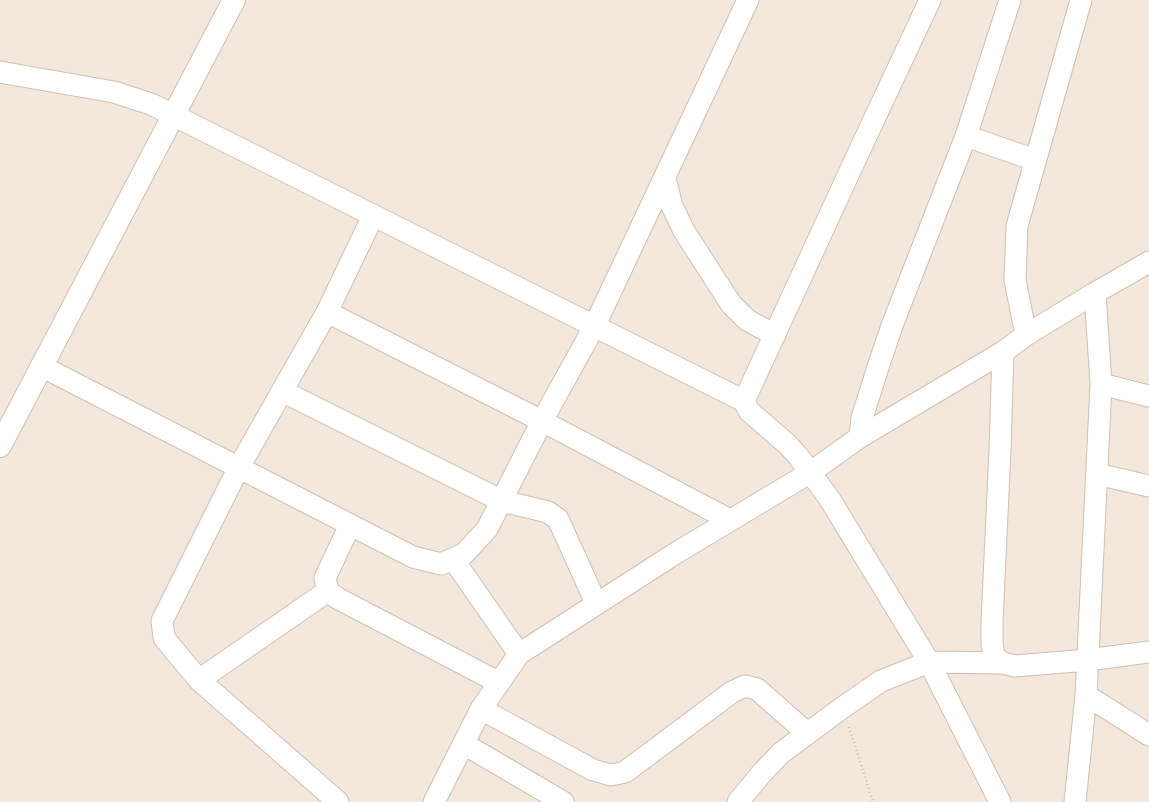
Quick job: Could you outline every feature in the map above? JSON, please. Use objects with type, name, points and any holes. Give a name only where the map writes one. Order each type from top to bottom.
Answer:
[{"type":"main road","points":[[0,446],[234,0]]},
{"type":"street","points":[[41,366],[412,557],[441,564],[464,554],[487,529],[542,421],[594,327],[748,0]]},
{"type":"street","points":[[744,401],[930,0]]},
{"type":"street","points":[[860,437],[862,418],[881,357],[966,136],[1010,0]]},
{"type":"street","points":[[1026,335],[1015,280],[1015,246],[1018,219],[1081,0]]},
{"type":"street","points":[[0,72],[114,92],[151,104],[744,401],[749,411],[787,444],[811,472],[837,510],[929,662],[1000,802]]},
{"type":"street","points":[[966,136],[1035,160]]},
{"type":"street","points":[[665,178],[672,206],[684,231],[731,304],[747,320],[775,335]]},
{"type":"street","points":[[338,802],[198,680],[164,638],[162,621],[239,467],[326,312],[374,216]]},
{"type":"street","points":[[434,802],[481,709],[498,682],[519,654],[730,520],[811,472],[860,437],[1003,352],[1026,335],[1095,293],[1149,262]]},
{"type":"street","points":[[1075,802],[1086,695],[1101,384],[1095,293]]},
{"type":"street","points":[[326,312],[542,421],[730,520]]},
{"type":"street","points":[[1002,663],[994,656],[992,645],[992,622],[1003,352]]},
{"type":"street","points":[[1101,384],[1149,396]]},
{"type":"street","points":[[282,391],[502,501],[548,512],[558,519],[596,604]]},
{"type":"street","points":[[1097,474],[1149,486]]},
{"type":"street","points":[[350,525],[325,578],[328,591],[337,598],[498,682]]},
{"type":"street","points":[[453,559],[519,654]]},
{"type":"street","points":[[198,680],[328,591]]},
{"type":"street","points":[[738,802],[761,774],[782,753],[807,733],[881,682],[929,662],[1002,663],[1015,666],[1088,660],[1149,652]]},
{"type":"street","points":[[481,709],[593,770],[610,774],[625,772],[732,692],[745,686],[757,689],[807,733]]},
{"type":"street","points":[[1086,695],[1149,735]]},
{"type":"street","points":[[464,744],[563,802]]},
{"type":"path","points":[[842,708],[874,802]]},
{"type":"shaded area","points":[[0,0],[1149,0],[1149,802],[0,802]]}]
